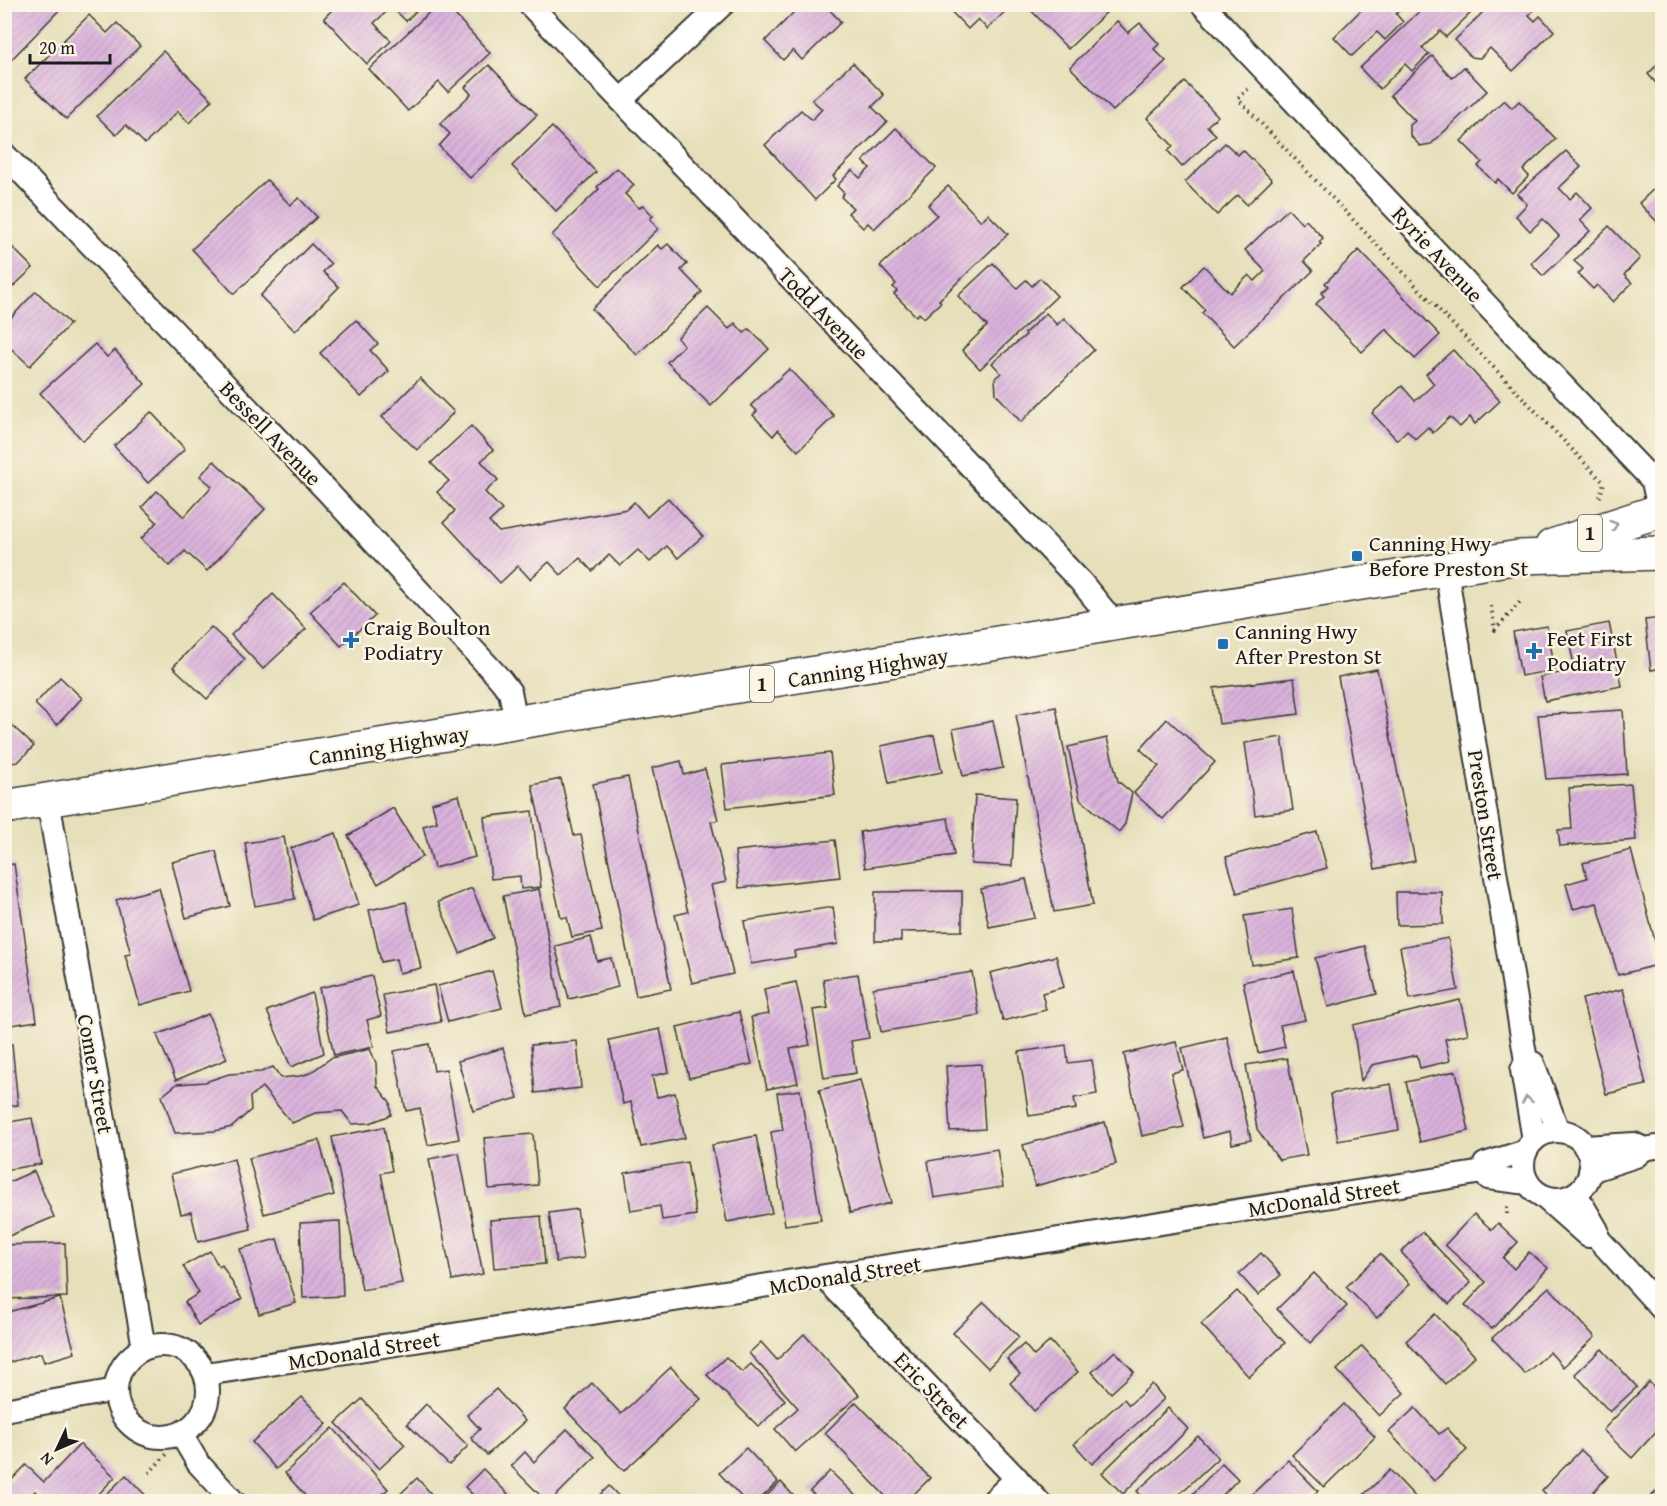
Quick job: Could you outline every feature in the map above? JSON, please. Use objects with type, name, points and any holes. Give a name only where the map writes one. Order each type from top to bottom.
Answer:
[{"type":"highway","name":"Canning Highway","points":[[1519,557],[1661,510]]},
{"type":"highway","name":"Canning Highway","points":[[4,807],[517,725],[1519,557],[1662,553]]},
{"type":"street","name":"Todd Avenue","points":[[529,4],[1081,582],[1116,626]]},
{"type":"street","points":[[621,100],[723,4]]},
{"type":"street","name":"Ryrie Avenue","points":[[1202,4],[1653,481],[1661,510]]},
{"type":"street","name":"Bessell Avenue","points":[[4,154],[326,490],[500,679],[513,698],[517,725]]},
{"type":"street","name":"Preston Street","points":[[1446,569],[1526,1061],[1522,1070],[1530,1146]]},
{"type":"street","name":"Comer Street","points":[[48,800],[144,1348]]},
{"type":"street","name":"Preston Street","points":[[1526,1061],[1533,1063],[1558,1131]]},
{"type":"street","points":[[1545,1198],[1561,1200],[1576,1194],[1588,1180],[1590,1171],[1591,1162],[1585,1147],[1570,1134],[1558,1131],[1541,1135],[1530,1146],[1523,1173],[1528,1183],[1587,1236],[1594,1234],[1597,1230],[1576,1194]]},
{"type":"street","points":[[1585,1147],[1634,1144],[1653,1147]]},
{"type":"street","name":"McDonald Street","points":[[1483,1172],[1485,1164],[1530,1146]]},
{"type":"street","points":[[1590,1171],[1636,1156],[1653,1147]]},
{"type":"street","name":"McDonald Street","points":[[1483,1172],[1488,1178],[1528,1183]]},
{"type":"street","name":"McDonald Street","points":[[206,1374],[825,1278],[1483,1172]]},
{"type":"street","points":[[1594,1234],[1662,1309]]},
{"type":"street","name":"Eric Street","points":[[825,1278],[1039,1502]]},
{"type":"street","points":[[159,1344],[175,1346],[190,1353],[206,1374],[209,1390],[206,1406],[198,1420],[181,1434],[165,1437],[149,1435],[134,1428],[123,1416],[116,1390],[118,1374],[127,1360],[144,1348],[159,1344]]},
{"type":"street","points":[[4,1410],[116,1390]]},
{"type":"street","points":[[181,1434],[198,1463],[234,1502]]},
{"type":"street","points":[[992,1502],[1017,1478]]},
{"type":"path","points":[[1266,72],[1238,99],[1604,483],[1598,504]]},
{"type":"path","points":[[1491,606],[1495,630],[1520,602]]},
{"type":"building","points":[[9,4],[65,4],[9,62],[4,58],[4,9]]},
{"type":"building","points":[[338,4],[423,4],[406,21],[392,7],[374,23],[391,41],[367,64],[324,18]]},
{"type":"building","points":[[438,4],[445,4],[490,53],[448,92],[439,82],[408,111],[369,69]]},
{"type":"building","points":[[802,4],[824,4],[841,22],[802,60],[793,50],[783,60],[765,41]]},
{"type":"building","points":[[944,4],[1013,4],[987,29],[978,19],[968,29]]},
{"type":"building","points":[[1025,4],[1109,4],[1112,7],[1068,49]]},
{"type":"building","points":[[1367,4],[1406,4],[1396,14],[1403,22],[1385,40],[1377,32],[1352,56],[1334,37]]},
{"type":"building","points":[[1435,4],[1480,4],[1446,37],[1440,31],[1422,48],[1429,54],[1412,71],[1405,64],[1380,89],[1360,68],[1426,5],[1430,9]]},
{"type":"building","points":[[1491,4],[1540,4],[1529,15],[1535,21],[1540,16],[1554,31],[1513,71],[1490,48],[1480,58],[1471,57],[1455,40]]},
{"type":"building","points":[[89,15],[107,33],[117,23],[140,46],[66,119],[25,79]]},
{"type":"building","points":[[1117,21],[1128,33],[1140,23],[1159,44],[1154,49],[1166,61],[1113,111],[1070,67]]},
{"type":"building","points":[[163,51],[212,100],[189,123],[178,111],[145,144],[126,125],[116,135],[97,116]]},
{"type":"building","points":[[1432,56],[1452,78],[1464,67],[1487,91],[1431,144],[1420,146],[1410,135],[1410,125],[1415,121],[1390,95]]},
{"type":"building","points":[[1662,60],[1662,90],[1648,74]]},
{"type":"building","points":[[853,63],[884,95],[872,107],[887,122],[833,176],[836,179],[815,200],[765,145],[801,110],[812,120],[822,109],[812,100]]},
{"type":"building","points":[[489,65],[537,115],[470,178],[439,146],[450,134],[440,124],[471,94],[465,87]]},
{"type":"building","points":[[1185,82],[1218,116],[1207,126],[1216,135],[1182,167],[1168,151],[1173,146],[1147,118]]},
{"type":"building","points":[[1504,100],[1512,108],[1519,101],[1556,139],[1523,170],[1529,176],[1512,193],[1498,179],[1495,183],[1478,166],[1482,162],[1461,141]]},
{"type":"building","points":[[552,127],[596,172],[556,211],[512,166]]},
{"type":"building","points":[[896,128],[936,168],[874,229],[868,223],[863,228],[848,213],[853,208],[841,197],[844,193],[837,186],[852,170],[860,178],[870,168],[863,161]]},
{"type":"building","points":[[1225,143],[1238,155],[1243,150],[1272,180],[1247,205],[1238,195],[1217,215],[1185,182]]},
{"type":"building","points":[[1566,151],[1581,167],[1559,188],[1570,199],[1577,192],[1592,208],[1580,220],[1590,231],[1543,276],[1531,263],[1559,236],[1543,219],[1530,231],[1516,216],[1527,204],[1517,194]]},
{"type":"building","points":[[617,168],[634,185],[625,194],[639,208],[643,205],[653,216],[650,219],[658,229],[600,286],[552,235]]},
{"type":"building","points":[[267,180],[290,205],[299,198],[317,217],[234,294],[192,249]]},
{"type":"building","points":[[1660,183],[1662,185],[1662,227],[1639,203]]},
{"type":"building","points":[[948,186],[981,221],[988,214],[1008,234],[939,300],[941,302],[924,318],[919,313],[916,316],[894,294],[897,291],[893,287],[896,284],[880,266],[937,215],[928,205]]},
{"type":"building","points":[[1288,209],[1302,224],[1306,220],[1323,238],[1319,242],[1321,244],[1304,261],[1313,271],[1234,346],[1202,313],[1205,310],[1183,287],[1204,266],[1230,293],[1249,275],[1255,281],[1265,271],[1245,250]]},
{"type":"building","points":[[1609,226],[1640,258],[1624,275],[1632,283],[1613,302],[1597,285],[1593,289],[1578,274],[1583,269],[1574,261]]},
{"type":"building","points":[[4,239],[33,268],[4,295]]},
{"type":"building","points":[[311,244],[331,264],[323,272],[339,287],[295,331],[260,296]]},
{"type":"building","points":[[668,244],[687,264],[681,270],[702,292],[637,355],[592,309],[658,245],[662,249]]},
{"type":"building","points":[[1359,250],[1440,335],[1415,359],[1386,329],[1362,352],[1316,304],[1324,296],[1321,293],[1328,286],[1325,283]]},
{"type":"building","points":[[993,263],[1017,288],[1026,280],[1032,286],[1040,278],[1057,296],[980,369],[962,350],[987,326],[958,296]]},
{"type":"building","points":[[36,291],[70,324],[30,366],[4,342],[4,325]]},
{"type":"building","points":[[708,308],[729,329],[735,323],[744,333],[749,329],[769,349],[711,406],[667,362],[684,345],[677,338]]},
{"type":"building","points":[[1046,313],[1057,325],[1064,318],[1094,350],[1021,422],[996,394],[995,378],[1001,373],[992,363],[1026,335],[1025,333]]},
{"type":"building","points":[[356,320],[378,344],[370,350],[389,371],[361,397],[320,353]]},
{"type":"building","points":[[95,344],[107,357],[115,350],[145,384],[83,441],[40,393]]},
{"type":"building","points":[[1453,350],[1500,401],[1475,424],[1470,417],[1460,427],[1450,417],[1433,433],[1428,427],[1415,439],[1407,430],[1397,440],[1372,413],[1402,386],[1415,401],[1434,384],[1426,374]]},
{"type":"building","points":[[789,369],[834,416],[798,451],[778,430],[773,436],[753,415],[757,411],[751,405]]},
{"type":"building","points":[[420,378],[454,412],[417,450],[382,417]]},
{"type":"building","points":[[151,412],[185,449],[148,483],[114,446]]},
{"type":"building","points":[[471,426],[493,450],[481,461],[498,480],[485,492],[502,510],[489,522],[499,532],[627,509],[634,502],[647,517],[668,498],[703,536],[678,558],[667,546],[650,562],[638,550],[620,566],[609,555],[592,571],[580,558],[561,575],[549,562],[530,579],[518,566],[500,583],[444,522],[455,511],[437,492],[449,481],[431,463]]},
{"type":"building","points":[[214,461],[265,509],[207,571],[185,551],[170,566],[141,539],[157,522],[142,507],[157,491],[184,517],[212,486],[200,476]]},
{"type":"building","points":[[344,582],[375,616],[341,646],[310,612]]},
{"type":"building","points":[[273,594],[306,629],[263,669],[231,635]]},
{"type":"building","points":[[1662,618],[1662,668],[1651,670],[1645,620]]},
{"type":"building","points":[[1609,623],[1622,686],[1545,701],[1540,677],[1575,670],[1567,631]]},
{"type":"building","name":"Feet First Podiatry","points":[[1547,626],[1555,670],[1521,676],[1513,632]]},
{"type":"building","points":[[211,627],[245,659],[207,699],[173,667]]},
{"type":"building","points":[[1377,669],[1415,861],[1375,869],[1338,677]]},
{"type":"building","points":[[60,677],[82,698],[57,725],[35,704]]},
{"type":"building","points":[[1294,678],[1299,714],[1219,724],[1214,688]]},
{"type":"building","points":[[1056,707],[1093,905],[1054,912],[1016,715]]},
{"type":"building","points":[[1623,710],[1627,774],[1546,779],[1538,715]]},
{"type":"building","points":[[4,718],[34,746],[18,762],[4,764]]},
{"type":"building","points":[[1167,719],[1215,762],[1163,819],[1134,793],[1159,766],[1140,749]]},
{"type":"building","points":[[993,721],[1003,768],[963,776],[953,729]]},
{"type":"building","points":[[934,735],[942,772],[889,783],[881,746]]},
{"type":"building","points":[[1282,737],[1293,810],[1255,815],[1245,743]]},
{"type":"building","points":[[1107,738],[1118,781],[1132,793],[1125,824],[1119,832],[1080,799],[1068,747]]},
{"type":"building","points":[[830,753],[835,795],[727,808],[722,765]]},
{"type":"building","points":[[681,761],[684,775],[705,769],[718,820],[711,822],[726,882],[711,885],[733,974],[692,983],[675,915],[688,912],[652,768]]},
{"type":"building","points":[[628,777],[671,989],[636,996],[593,784]]},
{"type":"building","points":[[561,779],[574,836],[581,835],[602,931],[572,937],[567,917],[561,918],[532,785]]},
{"type":"building","points":[[1631,784],[1636,840],[1560,846],[1558,830],[1572,829],[1569,788]]},
{"type":"building","points":[[459,795],[475,857],[434,868],[423,826],[437,822],[432,803]]},
{"type":"building","points":[[975,795],[1016,798],[1012,866],[971,864]]},
{"type":"building","points":[[393,808],[423,856],[378,884],[348,836]]},
{"type":"building","points":[[532,811],[541,887],[521,889],[520,876],[491,879],[484,817]]},
{"type":"building","points":[[948,818],[954,855],[865,868],[860,832]]},
{"type":"building","points":[[1317,832],[1327,868],[1237,893],[1226,857]]},
{"type":"building","points":[[336,833],[359,905],[313,920],[291,848]]},
{"type":"building","points":[[284,837],[295,899],[255,906],[245,843]]},
{"type":"building","points":[[835,840],[840,877],[739,888],[735,851]]},
{"type":"building","points":[[1631,850],[1661,964],[1618,975],[1597,903],[1573,909],[1566,884],[1587,878],[1583,863]]},
{"type":"building","points":[[216,851],[230,906],[186,918],[172,862]]},
{"type":"building","points":[[14,864],[37,1021],[4,1026],[4,865]]},
{"type":"building","points":[[1026,879],[1035,918],[989,927],[981,889]]},
{"type":"building","points":[[159,888],[189,991],[140,1005],[125,955],[131,954],[116,900]]},
{"type":"building","points":[[472,888],[493,938],[460,953],[438,902]]},
{"type":"building","points":[[539,889],[561,1007],[526,1014],[503,896]]},
{"type":"building","points":[[962,891],[962,931],[901,932],[901,941],[875,941],[875,892]]},
{"type":"building","points":[[1396,892],[1442,892],[1443,924],[1397,925]]},
{"type":"building","points":[[406,902],[421,968],[399,973],[396,959],[381,962],[369,910]]},
{"type":"building","points":[[833,907],[838,944],[794,951],[795,957],[751,964],[744,921]]},
{"type":"building","points":[[1292,909],[1299,958],[1252,965],[1244,916]]},
{"type":"building","points":[[591,937],[597,961],[611,958],[618,987],[569,999],[555,946]]},
{"type":"building","points":[[1448,938],[1458,990],[1410,999],[1400,947]]},
{"type":"building","points":[[1365,946],[1377,994],[1328,1007],[1315,958]]},
{"type":"building","points":[[1056,956],[1064,987],[1042,993],[1046,1010],[1003,1021],[990,973]]},
{"type":"building","points":[[492,971],[502,1008],[448,1022],[438,986]]},
{"type":"building","points":[[1294,971],[1305,1020],[1280,1025],[1285,1047],[1258,1053],[1243,982]]},
{"type":"building","points":[[972,972],[979,1015],[881,1032],[873,988]]},
{"type":"building","points":[[858,974],[869,1038],[851,1041],[856,1073],[824,1078],[813,1010],[828,1008],[823,979]]},
{"type":"building","points":[[372,976],[381,1016],[367,1020],[374,1047],[334,1055],[319,988]]},
{"type":"building","points":[[796,982],[810,1045],[790,1049],[798,1083],[767,1089],[751,1017],[769,1014],[764,989]]},
{"type":"building","points":[[434,985],[441,1022],[390,1032],[383,995]]},
{"type":"building","points":[[1623,989],[1646,1085],[1606,1094],[1582,999]]},
{"type":"building","points":[[312,993],[324,1053],[291,1067],[267,1011]]},
{"type":"building","points":[[1460,1000],[1468,1034],[1445,1039],[1450,1061],[1420,1068],[1417,1055],[1372,1065],[1361,1081],[1353,1025]]},
{"type":"building","points":[[739,1012],[752,1064],[689,1078],[677,1027]]},
{"type":"building","points":[[208,1014],[227,1059],[176,1080],[157,1035]]},
{"type":"building","points":[[660,1029],[669,1072],[652,1076],[657,1097],[675,1093],[685,1138],[641,1147],[631,1102],[623,1104],[609,1040]]},
{"type":"building","points":[[1227,1037],[1251,1140],[1232,1144],[1230,1131],[1203,1138],[1182,1048]]},
{"type":"building","points":[[577,1041],[581,1088],[535,1093],[531,1045]]},
{"type":"building","points":[[1176,1042],[1183,1070],[1171,1073],[1184,1127],[1142,1136],[1124,1054]]},
{"type":"building","points":[[12,1044],[18,1105],[4,1106],[4,1045]]},
{"type":"building","points":[[429,1044],[434,1071],[446,1069],[459,1139],[428,1145],[420,1108],[406,1111],[394,1051]]},
{"type":"building","points":[[1066,1045],[1068,1063],[1092,1060],[1097,1094],[1074,1098],[1076,1109],[1029,1116],[1019,1052]]},
{"type":"building","points":[[503,1048],[518,1098],[473,1111],[458,1061]]},
{"type":"building","points":[[370,1049],[376,1063],[377,1086],[390,1102],[391,1115],[370,1123],[352,1124],[342,1111],[315,1113],[292,1123],[262,1087],[250,1097],[251,1110],[232,1127],[215,1131],[175,1133],[162,1096],[177,1084],[205,1082],[229,1074],[261,1072],[273,1067],[281,1078],[300,1076],[310,1073],[331,1058]]},
{"type":"building","points":[[1287,1058],[1307,1155],[1279,1160],[1257,1129],[1246,1065]]},
{"type":"building","points":[[981,1064],[985,1129],[950,1131],[946,1066]]},
{"type":"building","points":[[1456,1071],[1469,1131],[1420,1142],[1406,1082]]},
{"type":"building","points":[[860,1080],[891,1203],[850,1213],[819,1090]]},
{"type":"building","points":[[1391,1084],[1399,1130],[1338,1141],[1330,1094]]},
{"type":"building","points":[[800,1090],[821,1220],[785,1225],[771,1132],[783,1130],[777,1093]]},
{"type":"building","points":[[32,1118],[41,1164],[4,1170],[4,1123]]},
{"type":"building","points":[[1105,1122],[1116,1164],[1035,1186],[1023,1145]]},
{"type":"building","points":[[384,1127],[392,1171],[381,1173],[402,1283],[362,1290],[332,1137]]},
{"type":"building","points":[[533,1134],[538,1185],[489,1189],[484,1138]]},
{"type":"building","points":[[756,1136],[772,1213],[727,1222],[712,1145]]},
{"type":"building","points":[[319,1140],[334,1195],[264,1214],[249,1158]]},
{"type":"building","points":[[997,1149],[1003,1187],[934,1198],[928,1161]]},
{"type":"building","points":[[459,1153],[483,1274],[452,1280],[429,1159]]},
{"type":"building","points":[[234,1159],[251,1229],[198,1242],[191,1212],[181,1214],[171,1174]]},
{"type":"building","points":[[687,1162],[696,1215],[662,1220],[660,1206],[631,1211],[625,1173]]},
{"type":"building","points":[[34,1171],[54,1217],[4,1238],[4,1184]]},
{"type":"building","points":[[577,1209],[584,1258],[556,1262],[549,1213]]},
{"type":"building","points":[[1474,1214],[1492,1230],[1498,1223],[1518,1242],[1503,1258],[1514,1269],[1529,1252],[1548,1268],[1492,1329],[1465,1305],[1486,1282],[1445,1245]]},
{"type":"building","points":[[541,1216],[545,1264],[494,1268],[490,1220]]},
{"type":"building","points":[[340,1221],[343,1296],[303,1298],[300,1223]]},
{"type":"building","points":[[1422,1232],[1471,1283],[1449,1304],[1401,1252]]},
{"type":"building","points":[[277,1239],[296,1303],[259,1314],[240,1249]]},
{"type":"building","points":[[65,1243],[67,1297],[4,1299],[4,1245]]},
{"type":"building","points":[[210,1251],[219,1267],[222,1265],[242,1299],[198,1325],[185,1302],[199,1293],[183,1266]]},
{"type":"building","points":[[1261,1253],[1281,1275],[1258,1295],[1239,1274]]},
{"type":"building","points":[[1380,1254],[1410,1284],[1377,1318],[1346,1287]]},
{"type":"building","points":[[1314,1273],[1347,1306],[1310,1343],[1277,1309]]},
{"type":"building","points":[[1549,1287],[1595,1337],[1563,1367],[1550,1352],[1525,1374],[1492,1338]]},
{"type":"building","points":[[1237,1291],[1285,1343],[1249,1377],[1201,1324]]},
{"type":"building","points":[[60,1298],[75,1353],[44,1362],[41,1353],[4,1364],[4,1335],[8,1334],[4,1313]]},
{"type":"building","points":[[984,1302],[1019,1337],[988,1368],[953,1333]]},
{"type":"building","points":[[1435,1314],[1475,1356],[1445,1384],[1406,1341]]},
{"type":"building","points":[[804,1334],[859,1395],[795,1452],[775,1429],[798,1408],[749,1353],[761,1342],[777,1360]]},
{"type":"building","points":[[1050,1341],[1078,1372],[1034,1411],[1010,1383],[1020,1374],[1007,1359],[1024,1344],[1034,1356]]},
{"type":"building","points":[[1362,1346],[1404,1393],[1379,1416],[1337,1370]]},
{"type":"building","points":[[1602,1349],[1637,1387],[1610,1412],[1575,1374]]},
{"type":"building","points":[[1115,1351],[1134,1372],[1111,1393],[1092,1372]]},
{"type":"building","points":[[726,1357],[742,1372],[751,1364],[785,1400],[759,1427],[707,1375]]},
{"type":"building","points":[[671,1367],[701,1399],[624,1471],[565,1409],[592,1383],[621,1414]]},
{"type":"building","points":[[1649,1382],[1662,1395],[1662,1425],[1632,1458],[1603,1430]]},
{"type":"building","points":[[1152,1384],[1164,1399],[1092,1464],[1074,1444],[1124,1399],[1129,1405]]},
{"type":"building","points":[[496,1389],[525,1421],[487,1455],[471,1438],[480,1429],[467,1415]]},
{"type":"building","points":[[302,1397],[327,1424],[276,1469],[252,1442]]},
{"type":"building","points":[[362,1399],[405,1445],[379,1469],[336,1423]]},
{"type":"building","points":[[856,1402],[930,1478],[906,1502],[891,1502],[825,1433]]},
{"type":"building","points":[[426,1404],[468,1446],[449,1465],[407,1424]]},
{"type":"building","points":[[1344,1404],[1375,1437],[1324,1487],[1292,1455]]},
{"type":"building","points":[[1168,1408],[1188,1429],[1123,1494],[1102,1473]]},
{"type":"building","points":[[1415,1408],[1439,1434],[1447,1428],[1467,1450],[1434,1481],[1389,1432]]},
{"type":"building","points":[[333,1428],[388,1489],[374,1502],[311,1502],[285,1473]]},
{"type":"building","points":[[567,1429],[595,1457],[550,1502],[547,1502],[511,1466],[525,1452],[534,1462]]},
{"type":"building","points":[[1198,1436],[1218,1458],[1171,1502],[1147,1502],[1137,1491]]},
{"type":"building","points":[[80,1444],[115,1477],[91,1502],[46,1502],[35,1491],[26,1502],[4,1502],[4,1488],[26,1465],[44,1482]]},
{"type":"building","points":[[746,1448],[778,1482],[757,1502],[746,1502],[719,1473]]},
{"type":"building","points":[[1581,1450],[1608,1476],[1584,1502],[1553,1502],[1542,1490]]},
{"type":"building","points":[[1288,1460],[1318,1491],[1307,1502],[1244,1502]]},
{"type":"building","points":[[1222,1463],[1238,1479],[1222,1496],[1225,1499],[1222,1502],[1185,1502]]},
{"type":"building","points":[[483,1469],[516,1502],[480,1502],[465,1487]]},
{"type":"building","points":[[1390,1470],[1420,1502],[1356,1502]]},
{"type":"building","points":[[830,1471],[862,1502],[821,1502],[810,1491]]},
{"type":"building","points":[[126,1475],[152,1502],[99,1502]]},
{"type":"building","points":[[417,1478],[434,1497],[430,1502],[392,1502]]},
{"type":"building","points":[[781,1482],[799,1502],[760,1502]]},
{"type":"building","points":[[1662,1485],[1662,1502],[1646,1502]]},
{"type":"building","points":[[609,1486],[624,1502],[592,1502]]},
{"type":"place","name":"Canning Hwy Before Preston St","points":[[1357,556]]},
{"type":"place","name":"Craig Boulton Podiatry","points":[[351,640]]},
{"type":"place","name":"Canning Hwy After Preston St","points":[[1223,644]]},
{"type":"place","name":"Feet First Podiatry","points":[[1534,651]]}]
